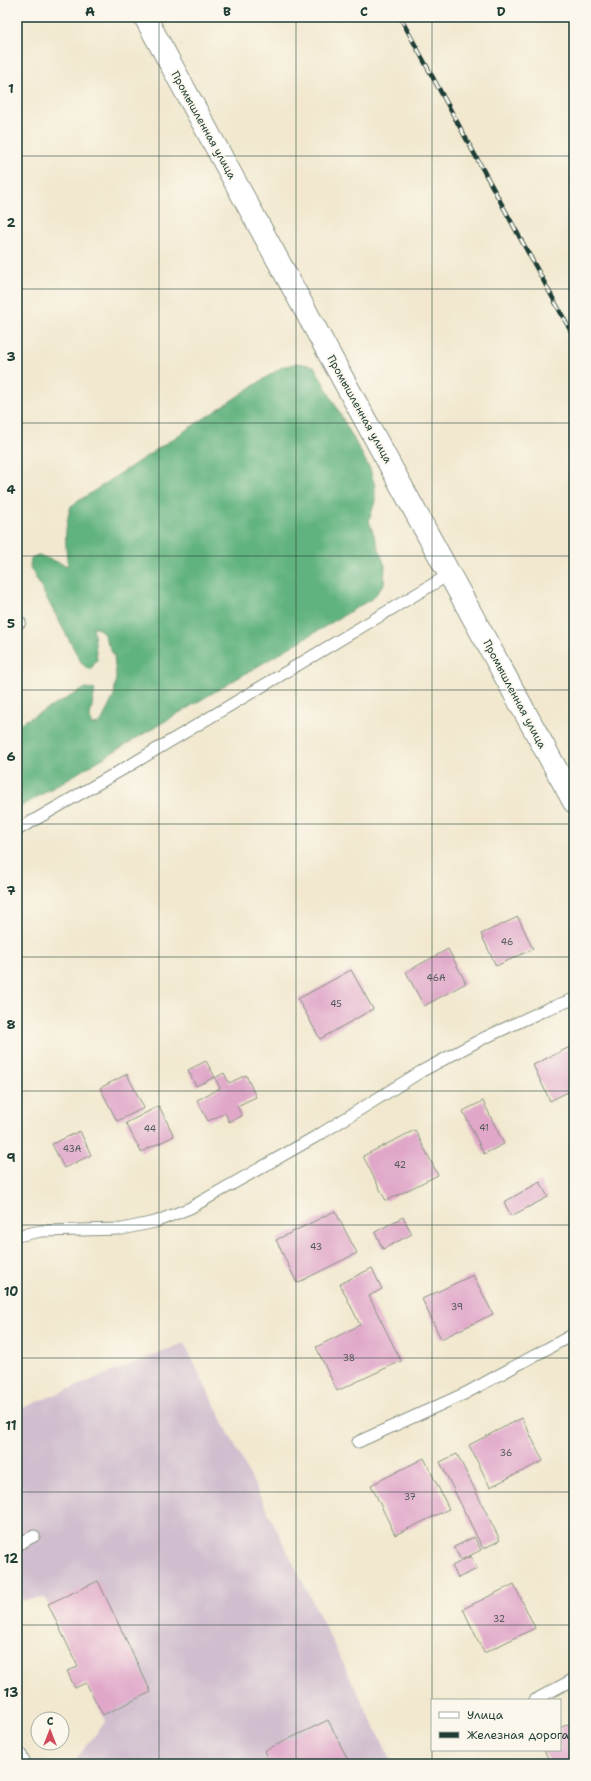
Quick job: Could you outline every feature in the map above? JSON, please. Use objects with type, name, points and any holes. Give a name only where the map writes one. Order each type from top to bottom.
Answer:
[{"type":"street","name":"Промышленная улица","points":[[145,17],[574,802]]},
{"type":"street","points":[[17,1758],[20,1764]]},
{"type":"lane","points":[[17,830],[139,760],[450,574]]},
{"type":"lane","points":[[17,1236],[41,1231],[122,1229],[155,1222],[190,1208],[322,1133],[422,1071],[482,1039],[547,1009],[574,999]]},
{"type":"lane","points":[[358,1442],[466,1393],[574,1334]]},
{"type":"lane","points":[[17,1545],[34,1536]]},
{"type":"lane","points":[[537,1699],[574,1679]]},
{"type":"shaded area","points":[[184,1343],[393,1764],[72,1764],[106,1721],[86,1683],[75,1688],[67,1671],[78,1666],[45,1598],[17,1601],[17,1410]]},
{"type":"green space","points":[[297,363],[314,366],[370,469],[375,486],[375,501],[369,521],[385,566],[384,584],[373,598],[17,809],[17,725],[86,688],[95,690],[90,716],[91,725],[100,724],[114,696],[116,677],[114,656],[102,631],[93,626],[97,660],[90,670],[82,664],[30,567],[31,558],[38,555],[68,566],[66,536],[67,521],[71,506],[282,367]]},
{"type":"building","points":[[518,917],[533,949],[496,966],[481,934]]},
{"type":"building","points":[[448,949],[466,983],[424,1006],[406,972]]},
{"type":"building","points":[[351,970],[373,1009],[320,1039],[298,999]]},
{"type":"building","points":[[574,1045],[574,1089],[550,1101],[533,1065]]},
{"type":"building","points":[[206,1061],[215,1077],[196,1086],[188,1070]]},
{"type":"building","points":[[224,1073],[229,1083],[246,1075],[256,1097],[237,1106],[242,1116],[229,1122],[225,1113],[208,1121],[197,1100],[220,1088],[215,1078]]},
{"type":"building","points":[[127,1074],[144,1108],[117,1121],[100,1088]]},
{"type":"building","points":[[483,1101],[504,1144],[484,1154],[463,1111]]},
{"type":"building","points":[[159,1106],[174,1136],[141,1152],[126,1123]]},
{"type":"building","points":[[415,1130],[438,1175],[386,1201],[363,1156]]},
{"type":"building","points":[[80,1131],[91,1155],[64,1168],[52,1144]]},
{"type":"building","points":[[540,1182],[548,1197],[511,1216],[504,1202]]},
{"type":"building","points":[[335,1211],[357,1253],[297,1283],[276,1240]]},
{"type":"building","points":[[403,1217],[412,1234],[383,1249],[375,1232]]},
{"type":"building","points":[[372,1268],[382,1289],[369,1296],[401,1361],[337,1391],[316,1347],[360,1325],[340,1284]]},
{"type":"building","points":[[473,1275],[493,1314],[441,1339],[422,1299]]},
{"type":"building","points":[[522,1418],[543,1461],[490,1487],[469,1445]]},
{"type":"building","points":[[457,1454],[500,1540],[483,1549],[440,1462]]},
{"type":"building","points":[[424,1458],[449,1509],[395,1535],[371,1485]]},
{"type":"building","points":[[474,1537],[481,1550],[461,1560],[454,1547]]},
{"type":"building","points":[[471,1556],[477,1569],[458,1578],[452,1566]]},
{"type":"building","points":[[98,1581],[151,1692],[103,1715],[86,1683],[75,1688],[67,1671],[78,1667],[48,1604]]},
{"type":"building","points":[[514,1584],[535,1628],[484,1653],[463,1609]]},
{"type":"building","points":[[328,1720],[350,1764],[270,1764],[264,1751]]},
{"type":"building","points":[[574,1721],[574,1764],[551,1764],[544,1751],[561,1751],[561,1728]]},
{"type":"railway","points":[[400,17],[574,337]]}]
